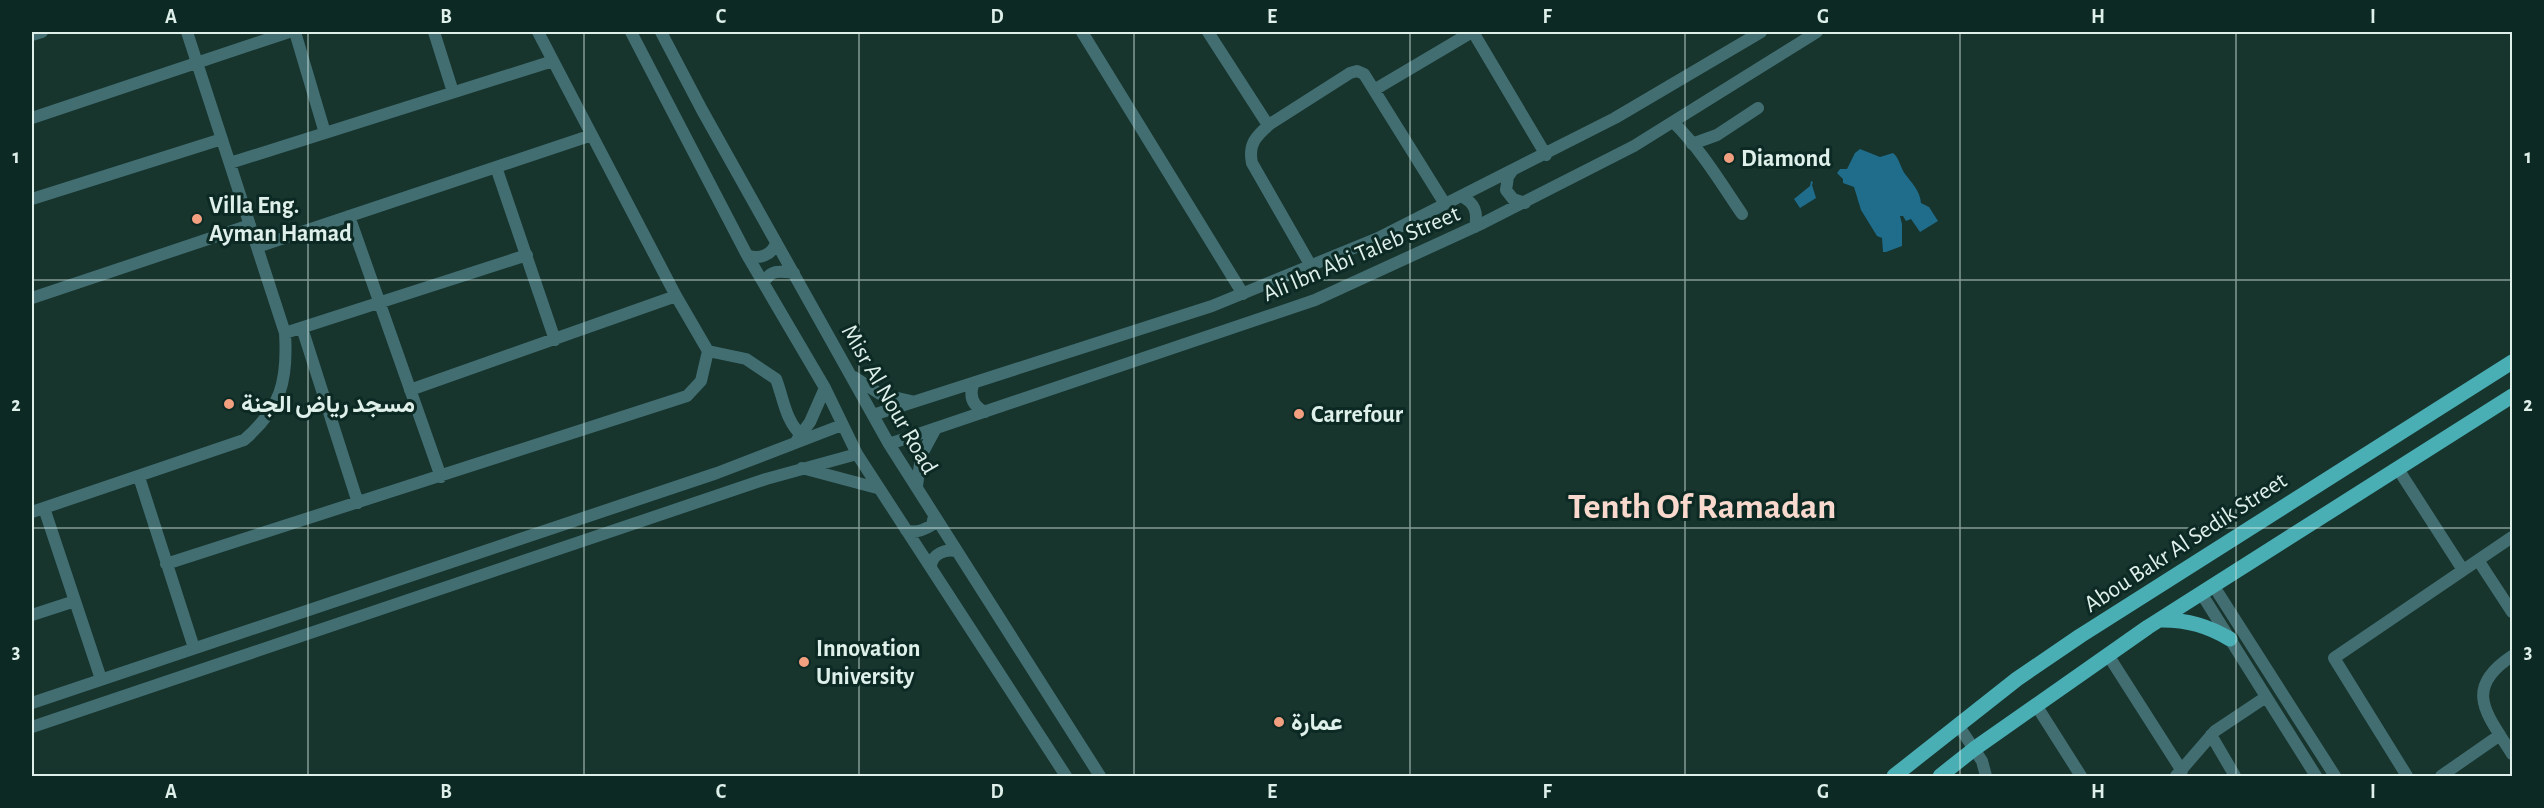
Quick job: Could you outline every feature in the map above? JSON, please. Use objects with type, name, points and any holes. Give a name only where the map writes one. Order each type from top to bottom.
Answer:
[{"type":"main road","name":"Abou Bakr Al Sedik Street","points":[[1894,777],[2017,679],[2080,636],[2512,362]]},
{"type":"main road","points":[[1940,777],[1974,749],[2036,705],[2207,589],[2512,396]]},
{"type":"main road","points":[[2162,620],[2190,622],[2230,639]]},
{"type":"street","points":[[32,35],[42,32]]},
{"type":"street","points":[[32,512],[244,440],[262,424],[275,404],[283,382],[287,358],[285,333],[187,32]]},
{"type":"street","points":[[32,118],[290,32]]},
{"type":"street","points":[[295,32],[325,133]]},
{"type":"street","points":[[434,32],[453,92]]},
{"type":"street","points":[[166,564],[687,396],[701,381],[708,351],[676,296],[538,32]]},
{"type":"street","points":[[631,32],[747,255],[825,388],[857,454],[1066,777]]},
{"type":"street","name":"Misr Al Nour Road","points":[[661,32],[873,416],[1100,777]]},
{"type":"street","points":[[1082,32],[1243,294]]},
{"type":"street","points":[[1208,32],[1266,122],[1270,124]]},
{"type":"street","points":[[1374,90],[1472,32],[1546,154]]},
{"type":"street","name":"Ali Ibn Abi Taleb Street","points":[[873,416],[1135,332],[1243,294],[1378,238],[1546,154],[1651,97],[1761,32]]},
{"type":"street","name":"Ali Ibn Abi Taleb Street","points":[[890,444],[1315,300],[1525,203],[1634,146],[1817,32]]},
{"type":"street","points":[[230,163],[553,61]]},
{"type":"street","points":[[1311,266],[1252,163],[1250,152],[1258,134],[1270,124],[1357,71],[1364,74],[1444,204]]},
{"type":"street","points":[[1692,144],[1717,135],[1758,108]]},
{"type":"street","points":[[1673,122],[1692,144],[1742,214]]},
{"type":"street","points":[[257,247],[592,135]]},
{"type":"street","points":[[32,199],[222,139]]},
{"type":"street","points":[[496,167],[555,340]]},
{"type":"street","points":[[1512,171],[1508,177],[1506,190],[1513,199],[1525,203]]},
{"type":"street","points":[[1461,196],[1473,204],[1476,210],[1475,227]]},
{"type":"street","points":[[349,216],[441,477]]},
{"type":"street","points":[[32,298],[250,225]]},
{"type":"street","points":[[747,255],[757,257],[767,255],[775,247],[776,242]]},
{"type":"street","points":[[285,333],[527,255]]},
{"type":"street","points":[[764,283],[769,274],[778,270],[794,273]]},
{"type":"street","points":[[410,390],[676,296]]},
{"type":"street","points":[[302,328],[358,503]]},
{"type":"street","points":[[708,351],[746,359],[776,379],[786,415],[792,427],[802,436]]},
{"type":"street","points":[[849,373],[880,394],[916,401]]},
{"type":"street","points":[[973,385],[971,398],[974,404],[985,412]]},
{"type":"street","points":[[792,445],[802,436],[825,388]]},
{"type":"street","points":[[32,703],[759,458],[842,425]]},
{"type":"street","points":[[917,488],[921,456],[936,428]]},
{"type":"street","points":[[32,727],[766,478],[857,454]]},
{"type":"street","points":[[759,458],[766,478]]},
{"type":"street","points":[[802,468],[878,488]]},
{"type":"street","points":[[2398,469],[2463,570]]},
{"type":"street","points":[[139,477],[194,648]]},
{"type":"street","points":[[44,508],[101,679]]},
{"type":"street","points":[[906,530],[914,532],[925,529],[932,525],[934,516]]},
{"type":"street","points":[[2407,777],[2334,658],[2512,537]]},
{"type":"street","points":[[931,566],[933,558],[940,553],[956,551]]},
{"type":"street","points":[[2478,560],[2512,612]]},
{"type":"street","points":[[2207,589],[2226,605],[2335,777]]},
{"type":"street","points":[[2207,589],[2213,613],[2316,777]]},
{"type":"street","points":[[32,615],[75,601]]},
{"type":"street","points":[[2213,613],[2226,605]]},
{"type":"street","points":[[2108,655],[2179,774],[2211,735],[2266,697]]},
{"type":"street","points":[[2512,656],[2495,667],[2488,676],[2483,698],[2486,710],[2512,754]]},
{"type":"street","points":[[2036,705],[2081,777]]},
{"type":"street","points":[[1958,725],[1982,761],[1986,777]]},
{"type":"street","points":[[2211,735],[2235,777]]},
{"type":"street","points":[[2441,777],[2500,735]]},
{"type":"water","points":[[1860,149],[1880,157],[1893,153],[1917,191],[1921,203],[1929,207],[1938,221],[1920,232],[1911,219],[1906,221],[1903,216],[1900,216],[1902,246],[1886,252],[1883,252],[1882,238],[1877,236],[1861,210],[1854,187],[1843,183],[1843,179],[1837,173],[1840,169],[1847,169],[1855,153]]},
{"type":"water","points":[[1811,181],[1816,198],[1800,208],[1794,199],[1810,186]]},
{"type":"place","name":"Diamond","points":[[1729,158]]},
{"type":"place","name":"Villa Eng. Ayman Hamad","points":[[197,219]]},
{"type":"place","name":"مسجد رياض الجنة","points":[[229,404]]},
{"type":"place","name":"Carrefour","points":[[1299,414]]},
{"type":"place","name":"Innovation University","points":[[804,662]]},
{"type":"place","name":"عمارة","points":[[1279,722]]},
{"type":"district","name":"Tenth Of Ramadan","points":[[1702,505]]}]
